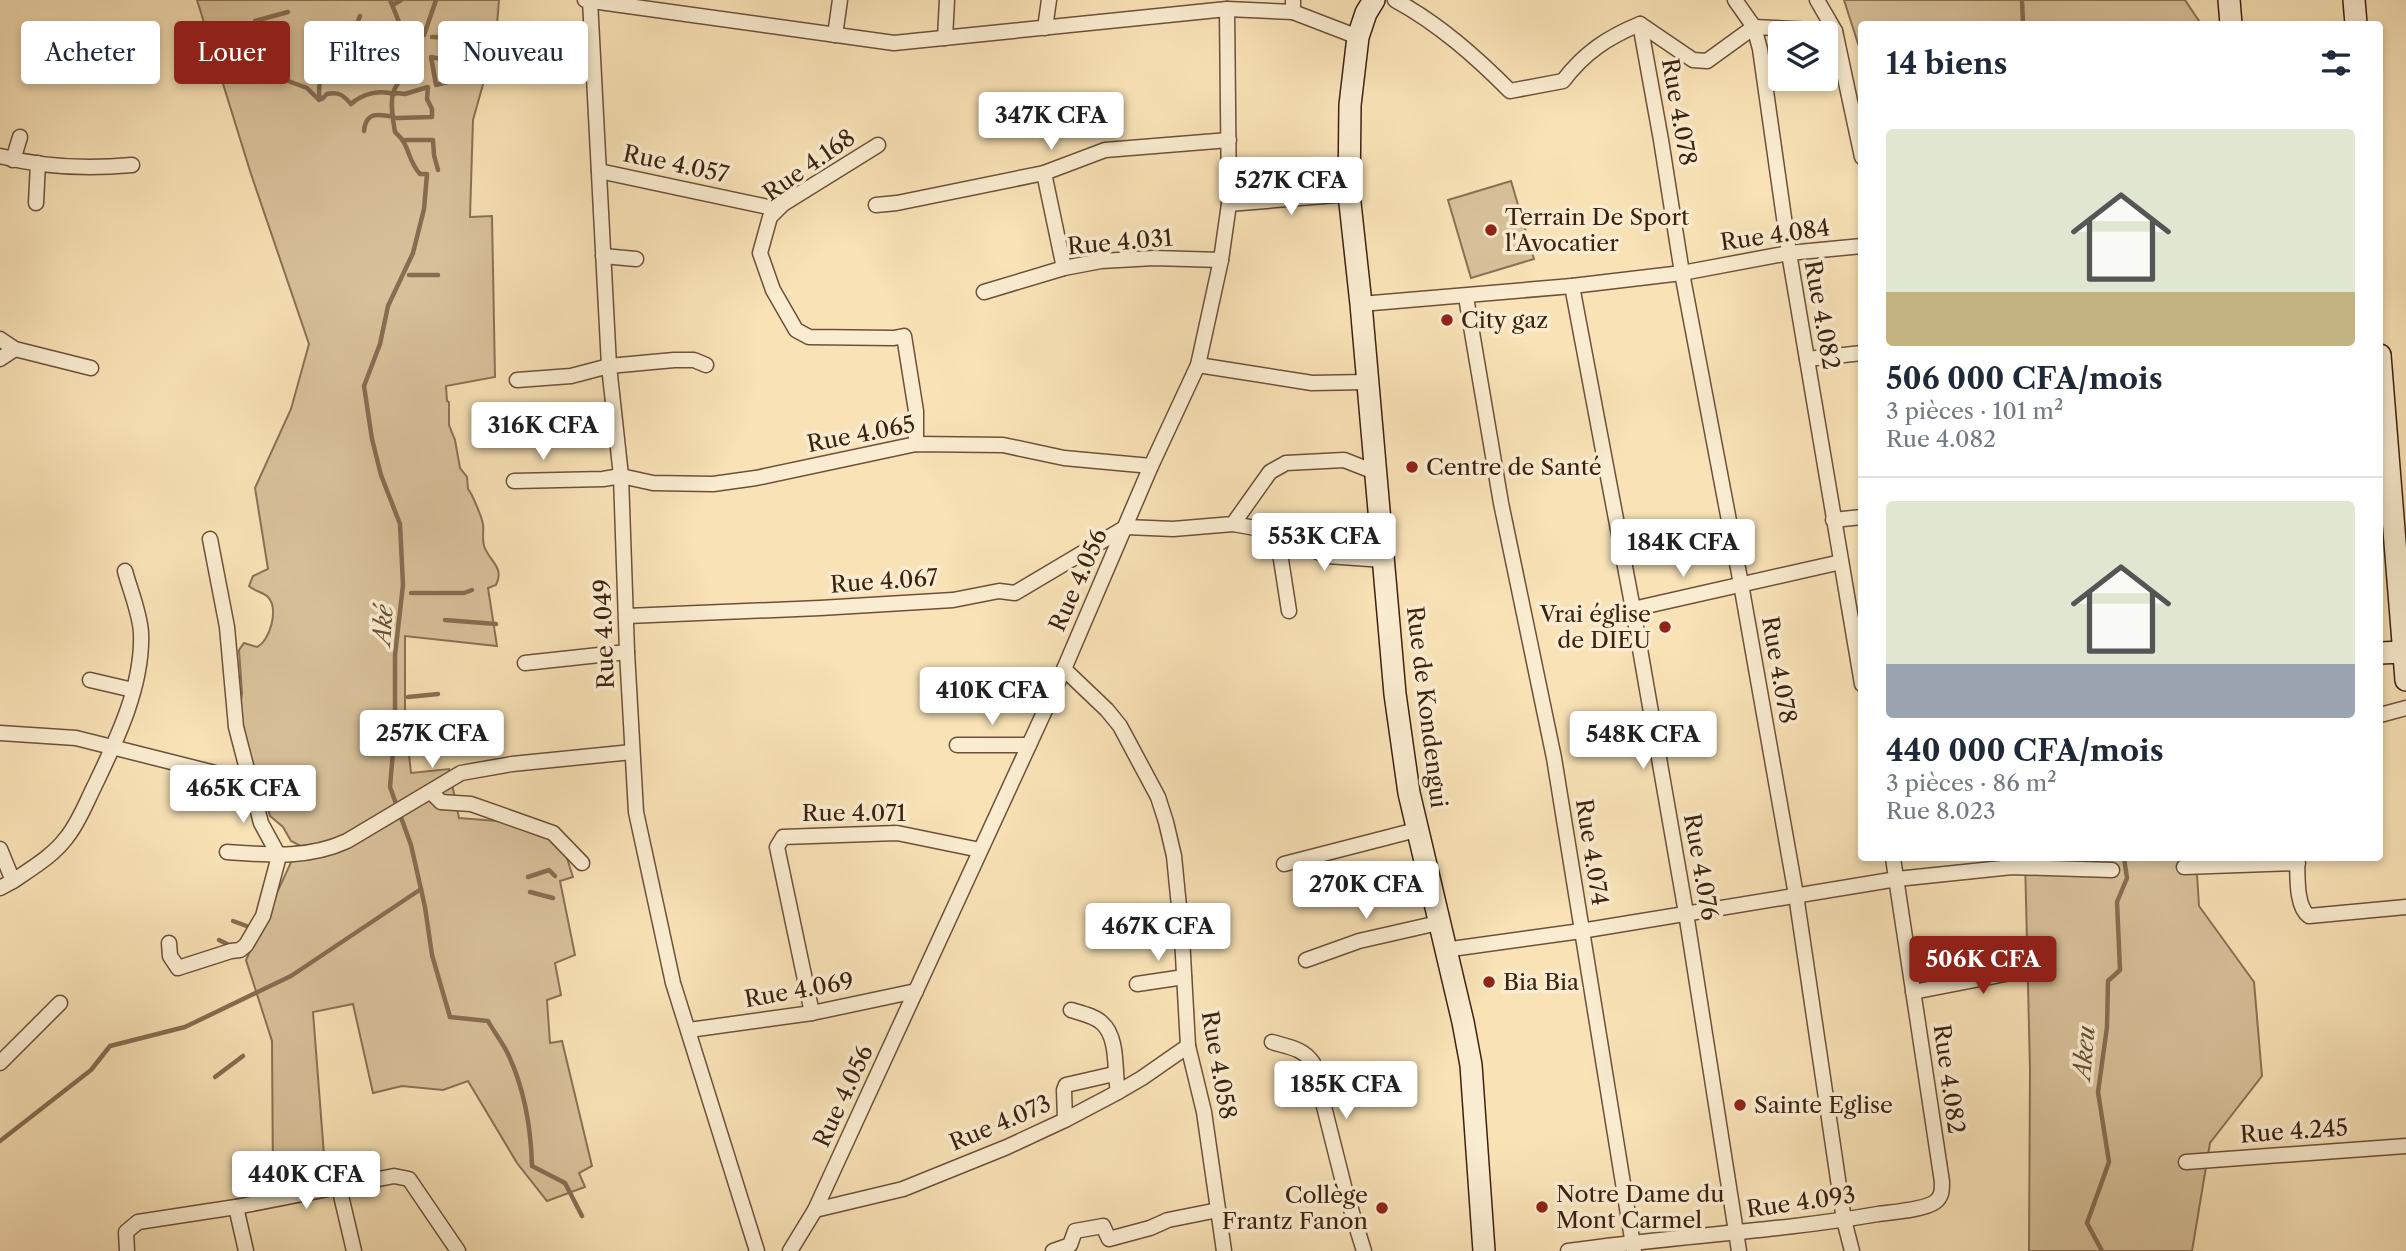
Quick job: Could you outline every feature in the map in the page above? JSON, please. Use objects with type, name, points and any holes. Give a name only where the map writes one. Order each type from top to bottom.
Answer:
[{"type":"main road","name":"Rue de Kondengui","points":[[1374,0],[1358,37],[1350,104],[1349,194],[1395,694],[1416,830],[1471,1065],[1484,1251]]},
{"type":"main road","points":[[2229,0],[2231,21]]},
{"type":"main road","points":[[2354,0],[2356,21]]},
{"type":"main road","points":[[2383,394],[2406,680]]},
{"type":"main road","points":[[2383,653],[2403,652]]},
{"type":"street","points":[[588,0],[894,43],[1227,9],[1293,6],[1358,37]]},
{"type":"street","name":"Rue 4.049","points":[[588,0],[610,366],[621,476],[636,812],[673,983],[757,1251]]},
{"type":"street","points":[[713,0],[713,17]]},
{"type":"street","points":[[835,35],[840,0]]},
{"type":"street","points":[[945,38],[947,0]]},
{"type":"street","points":[[1045,28],[1049,0]]},
{"type":"street","points":[[1395,0],[1433,22],[1476,57],[1510,91],[1563,81],[1577,61],[1612,35],[1640,24]]},
{"type":"street","name":"Rue 4.082","points":[[1735,0],[1754,27],[1760,49],[1789,253],[1833,520],[1856,620],[1858,641]]},
{"type":"street","points":[[1816,0],[1829,21]]},
{"type":"street","name":"Rue 4.056","points":[[790,1251],[815,1210],[916,991],[1064,669],[1151,466],[1198,365],[1221,260],[1229,204],[1227,9]]},
{"type":"street","name":"Rue 4.078","points":[[1640,24],[1693,60],[1707,61],[1754,27]]},
{"type":"street","name":"Rue 4.078","points":[[1640,24],[1682,273],[1796,895],[1844,1220],[1852,1251]]},
{"type":"street","points":[[1754,27],[1768,28]]},
{"type":"street","points":[[1838,45],[1858,138]]},
{"type":"street","points":[[20,137],[6,158],[38,163],[111,167],[132,165]]},
{"type":"street","points":[[876,205],[1044,173],[1105,150],[1229,140]]},
{"type":"street","name":"Rue 4.168","points":[[878,145],[783,204],[770,217],[760,254],[773,290],[796,330],[810,337],[904,336],[915,411],[916,444]]},
{"type":"street","points":[[36,203],[38,163]]},
{"type":"street","name":"Rue 4.057","points":[[599,171],[768,207],[783,204]]},
{"type":"street","points":[[1044,173],[1064,268]]},
{"type":"street","points":[[1229,204],[1349,194]]},
{"type":"street","name":"Rue 4.084","points":[[1361,304],[1572,286],[1682,273],[1789,253],[1858,246]]},
{"type":"street","points":[[603,256],[636,259]]},
{"type":"street","name":"Rue 4.031","points":[[984,292],[1064,268],[1101,261],[1154,258],[1221,260]]},
{"type":"street","name":"Rue 4.076","points":[[1572,286],[1633,609],[1686,913],[1739,1251]]},
{"type":"street","name":"Rue 4.074","points":[[1466,297],[1501,503],[1554,758],[1633,1246]]},
{"type":"street","points":[[0,339],[15,349],[91,368]]},
{"type":"street","points":[[0,359],[15,349]]},
{"type":"street","points":[[1807,359],[1858,354]]},
{"type":"street","points":[[517,380],[571,376],[610,366],[674,360],[694,360],[706,365]]},
{"type":"street","points":[[1198,365],[1312,383],[1366,382]]},
{"type":"street","name":"Rue 4.065","points":[[514,481],[603,479],[621,476],[653,483],[713,484],[756,478],[916,444],[1003,445],[1064,458],[1151,466]]},
{"type":"street","points":[[1233,524],[1270,472],[1286,463],[1344,460],[1375,472]]},
{"type":"street","points":[[1833,520],[1858,517]]},
{"type":"street","points":[[1126,527],[1154,526],[1168,529],[1233,524],[1272,531],[1327,556],[1384,560]]},
{"type":"street","name":"Rue 4.067","points":[[626,616],[953,600],[999,591],[1014,593],[1126,527]]},
{"type":"street","points":[[1277,534],[1289,611]]},
{"type":"street","points":[[169,943],[170,956],[178,968],[240,950],[246,945],[263,916],[279,856],[261,823],[236,727],[227,627],[210,540]]},
{"type":"street","points":[[1633,609],[1841,562]]},
{"type":"street","points":[[0,849],[6,885],[51,855],[79,820],[113,747],[133,691],[141,655],[141,629],[125,570]]},
{"type":"street","points":[[525,663],[627,652]]},
{"type":"street","name":"Rue 4.058","points":[[1064,669],[1120,726],[1158,797],[1174,856],[1188,1046],[1207,1124],[1224,1251]]},
{"type":"street","points":[[90,680],[133,691]]},
{"type":"street","points":[[2383,714],[2406,708]]},
{"type":"street","points":[[0,733],[76,738],[227,776],[248,778]]},
{"type":"street","points":[[957,745],[1029,745]]},
{"type":"street","points":[[227,852],[279,856],[328,849],[461,773],[512,764],[632,752]]},
{"type":"street","points":[[431,792],[441,802],[471,804],[553,833],[582,863]]},
{"type":"street","points":[[1284,864],[1416,830]]},
{"type":"street","name":"Rue 4.071","points":[[812,1013],[777,847],[783,837],[897,833],[980,850]]},
{"type":"street","name":"Rue 4.082","points":[[1894,861],[1942,1182]]},
{"type":"street","points":[[2184,867],[2281,861]]},
{"type":"street","points":[[2297,861],[2301,905],[2309,916],[2406,907]]},
{"type":"street","points":[[1444,950],[1581,931],[1897,880],[2012,867],[2112,870]]},
{"type":"street","points":[[1306,960],[1359,941],[1438,923]]},
{"type":"street","points":[[1111,939],[1182,937]]},
{"type":"street","points":[[1913,992],[2046,966]]},
{"type":"street","points":[[1137,984],[1184,977]]},
{"type":"street","name":"Rue 4.069","points":[[689,1030],[812,1013],[916,991]]},
{"type":"street","points":[[0,1063],[60,1003]]},
{"type":"street","points":[[1072,1010],[1101,1021],[1109,1031],[1118,1092]]},
{"type":"street","points":[[1272,1042],[1298,1049],[1313,1063],[1345,1190],[1364,1251]]},
{"type":"street","name":"Rue 4.073","points":[[815,1210],[903,1189],[1065,1120],[1142,1079],[1188,1046]]},
{"type":"street","points":[[1065,1120],[1063,1090],[1066,1086],[1114,1074]]},
{"type":"street","name":"Rue 4.245","points":[[2186,1162],[2406,1146]]},
{"type":"street","points":[[127,1251],[126,1231],[138,1222],[236,1207],[394,1175],[409,1180],[458,1251]]},
{"type":"street","name":"Rue 4.093","points":[[1567,1251],[1735,1234],[1844,1220],[1923,1206],[1936,1202],[1942,1193],[1942,1182]]},
{"type":"street","points":[[340,1187],[354,1251]]},
{"type":"street","points":[[236,1207],[246,1251]]},
{"type":"street","points":[[1053,1251],[1070,1245],[1075,1231],[1103,1226],[1109,1239],[1168,1220],[1218,1210]]},
{"type":"shaded area","points":[[197,0],[499,0],[497,21],[438,21],[438,84],[483,84],[473,120],[470,217],[492,216],[495,377],[446,386],[449,425],[460,468],[467,477],[468,489],[482,521],[484,546],[499,573],[496,585],[488,588],[497,646],[405,636],[405,717],[411,773],[449,769],[459,818],[549,825],[559,833],[573,877],[560,881],[575,955],[555,963],[561,995],[547,1000],[550,1043],[562,1041],[592,1166],[579,1173],[585,1187],[547,1201],[517,1163],[468,1081],[443,1090],[402,1086],[373,1093],[353,1004],[313,1012],[325,1168],[273,1182],[272,1041],[246,960],[299,845],[291,841],[283,827],[270,816],[263,789],[252,773],[238,727],[242,693],[239,650],[244,643],[257,647],[262,644],[272,624],[273,609],[268,597],[249,586],[253,576],[268,569],[255,488],[291,409],[309,344],[223,84],[290,84],[290,21],[204,21]]},
{"type":"shaded area","points":[[1844,0],[2185,0],[2199,21],[1858,21],[1858,44]]},
{"type":"shaded area","name":"Terrain De Sport l'Avocatier","points":[[1511,181],[1534,259],[1471,278],[1448,200]]},
{"type":"shaded area","points":[[2025,861],[2196,861],[2199,906],[2254,982],[2262,1076],[2210,1143],[2192,1251],[2029,1251],[2030,1070]]},
{"type":"waterway","name":"Aké","points":[[390,0],[402,31],[407,56],[406,69],[394,89],[392,98],[395,132],[404,142],[412,163],[420,174],[427,174],[424,209],[413,253],[388,306],[380,344],[364,386],[381,475],[400,524],[403,585],[395,655],[395,728],[390,787],[411,845],[425,907],[432,955],[450,1017],[488,1021],[506,1050],[518,1080],[528,1123],[532,1166],[565,1183],[582,1216]]},
{"type":"waterway","points":[[393,5],[401,0]]},
{"type":"waterway","points":[[424,35],[436,0]]},
{"type":"waterway","name":"Akeu","points":[[2022,0],[2023,21]]},
{"type":"waterway","points":[[255,21],[288,12]]},
{"type":"waterway","points":[[320,99],[322,75],[330,59],[349,45],[360,16]]},
{"type":"waterway","points":[[432,37],[438,37]]},
{"type":"waterway","points":[[438,58],[431,57],[436,85],[440,84]]},
{"type":"waterway","points":[[290,82],[307,88],[319,100]]},
{"type":"waterway","points":[[396,93],[405,94],[428,87],[427,99],[432,109],[432,117],[397,118]]},
{"type":"waterway","points":[[322,99],[327,94],[335,93],[351,104],[372,93],[395,94]]},
{"type":"waterway","points":[[364,131],[367,120],[374,115],[394,117]]},
{"type":"waterway","points":[[404,140],[433,140],[438,170]]},
{"type":"waterway","points":[[409,275],[438,275]]},
{"type":"waterway","points":[[411,593],[464,593],[472,590]]},
{"type":"waterway","points":[[445,620],[496,624]]},
{"type":"waterway","points":[[408,697],[438,694]]},
{"type":"waterway","name":"Akeu","points":[[2102,1251],[2087,1223],[2109,1162],[2098,1092],[2107,1027],[2108,981],[2120,970],[2117,902],[2127,878],[2124,861]]},
{"type":"waterway","points":[[528,877],[549,870],[555,876]]},
{"type":"waterway","points":[[0,1141],[91,1070],[110,1046],[185,1027],[291,976],[421,889]]},
{"type":"waterway","points":[[530,892],[553,898]]},
{"type":"waterway","points":[[233,921],[252,928]]},
{"type":"waterway","points":[[219,940],[231,946]]},
{"type":"waterway","points":[[215,1077],[243,1056]]},
{"type":"place","name":"Terrain De Sport l'Avocatier","points":[[1491,230]]},
{"type":"place","name":"City gaz","points":[[1447,320]]},
{"type":"place","name":"Centre de Santé","points":[[1412,467]]},
{"type":"place","name":"Vrai église de DIEU","points":[[1665,627]]},
{"type":"place","name":"Bia Bia","points":[[1489,982]]},
{"type":"place","name":"Sainte Eglise","points":[[1740,1105]]},
{"type":"place","name":"Notre Dame du Mont Carmel","points":[[1542,1207]]},
{"type":"place","name":"Collège Frantz Fanon","points":[[1382,1208]]}]
